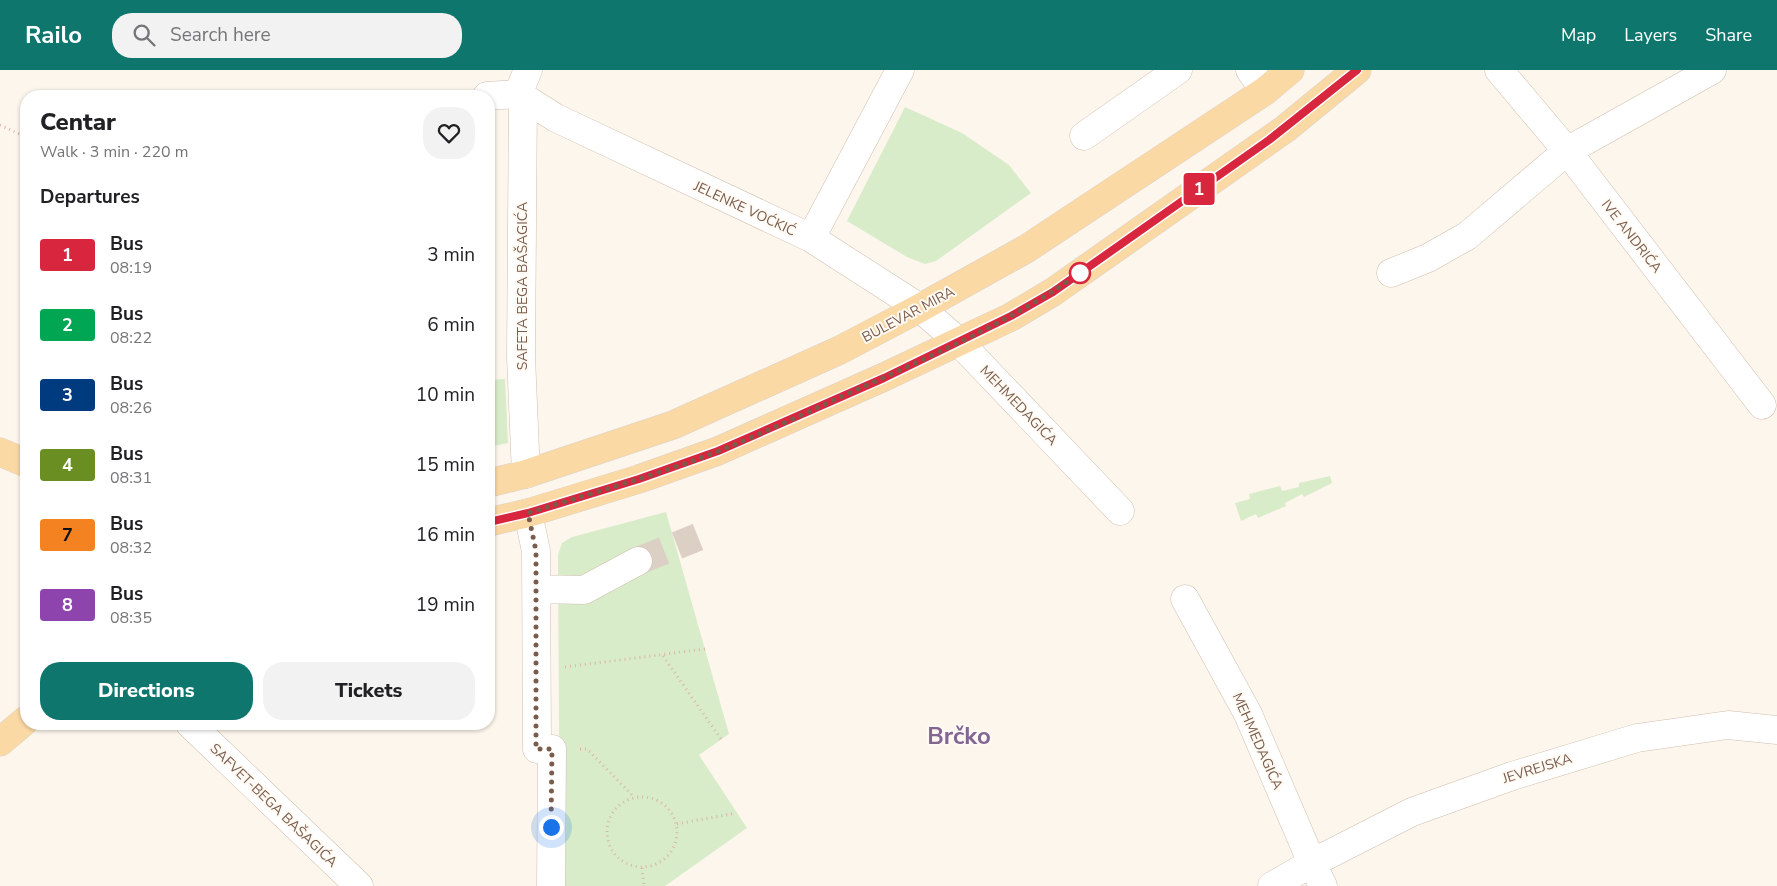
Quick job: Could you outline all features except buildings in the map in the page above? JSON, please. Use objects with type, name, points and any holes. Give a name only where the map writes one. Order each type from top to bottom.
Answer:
[{"type":"main road","name":"BULEVAR MIRA","points":[[495,482],[526,474],[673,425],[768,384],[840,350],[1026,249],[1257,81],[1290,70]]},
{"type":"main road","points":[[495,521],[528,513],[639,479],[718,451],[809,412],[1011,316],[1053,292],[1285,128],[1357,70]]},
{"type":"main road","points":[[0,452],[20,460]]},
{"type":"main road","points":[[0,742],[20,725]]},
{"type":"street","points":[[811,238],[900,70]]},
{"type":"street","points":[[1084,136],[1178,70]]},
{"type":"street","name":"IVE ANDRIĆA","points":[[1499,70],[1567,151],[1762,405]]},
{"type":"street","points":[[1391,273],[1428,258],[1468,236],[1567,151],[1712,70]]},
{"type":"street","points":[[495,94],[523,87]]},
{"type":"street","name":"JELENKE VOĆKIĆ","points":[[523,87],[556,118],[811,238],[920,308],[959,342]]},
{"type":"street","name":"SAFETA BEGA BAŠAGIĆA","points":[[523,87],[521,357],[526,474]]},
{"type":"street","name":"MEHMEDAGIĆA","points":[[959,342],[1120,510]]},
{"type":"street","points":[[528,513],[536,551],[536,749],[552,749],[551,886]]},
{"type":"street","points":[[537,589],[584,590],[638,561]]},
{"type":"street","name":"MEHMEDAGIĆA","points":[[1185,599],[1248,714],[1317,875]]},
{"type":"street","name":"JEVREJSKA","points":[[1272,886],[1317,875],[1412,812],[1512,776],[1637,738],[1728,725],[1777,730]]},
{"type":"street","name":"SAFVET-BEGA BAŠAGIĆA","points":[[196,730],[359,886]]},
{"type":"path","points":[[0,125],[20,134]]},
{"type":"path","points":[[558,667],[663,656],[705,649]]},
{"type":"path","points":[[663,656],[721,739]]},
{"type":"path","points":[[578,749],[587,749],[634,797]]},
{"type":"path","points":[[634,797],[647,797],[657,800],[673,814],[677,824],[678,837],[674,849],[666,859],[654,866],[642,868],[629,866],[618,858],[610,848],[607,835],[608,822],[622,802],[634,797]]},
{"type":"path","points":[[677,824],[736,813]]},
{"type":"path","points":[[642,868],[644,886]]},
{"type":"green space","points":[[905,107],[962,133],[1009,165],[1031,193],[936,261],[925,264],[907,257],[847,221]]},
{"type":"green space","points":[[505,379],[508,443],[495,446],[495,380]]},
{"type":"green space","points":[[1330,476],[1332,483],[1304,497],[1302,494],[1285,503],[1286,506],[1258,518],[1256,514],[1241,521],[1235,503],[1250,499],[1249,494],[1280,486],[1282,491],[1299,487],[1299,483]]},
{"type":"green space","points":[[666,512],[729,734],[699,755],[747,828],[665,886],[560,886],[558,555],[562,543],[572,537]]},
{"type":"tunnel","points":[[638,561],[698,537]]},
{"type":"bus line","name":"1","points":[[495,521],[528,513],[639,479],[718,451],[884,378],[1011,316],[1053,292],[1269,140],[1357,70]]},
{"type":"district","name":"Brčko","points":[[959,736]]},
{"type":"route","points":[[551,827],[552,749],[536,749],[536,551],[528,513],[639,479],[718,451],[809,412],[1011,316],[1053,292],[1084,270],[1080,273]]}]
